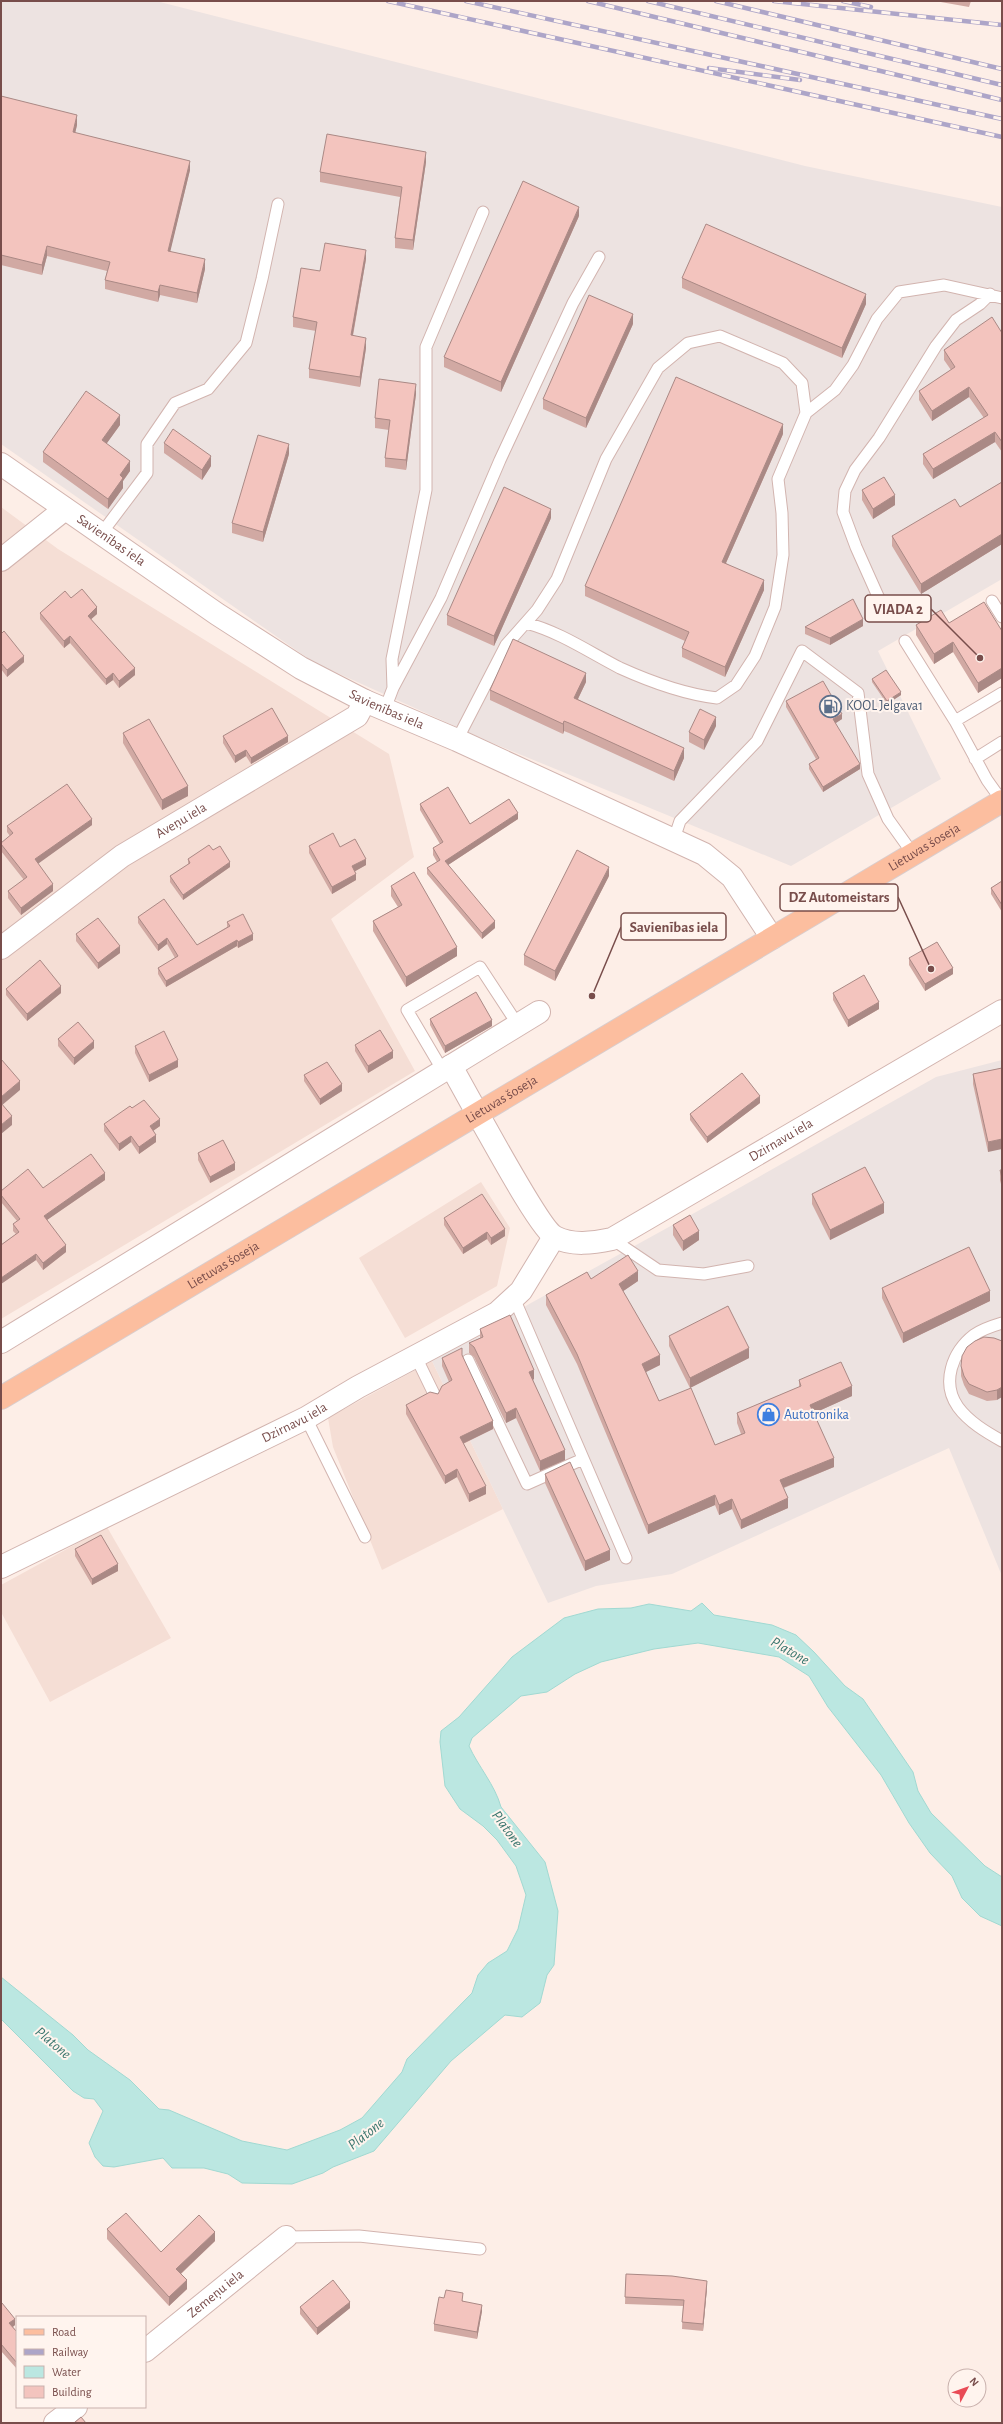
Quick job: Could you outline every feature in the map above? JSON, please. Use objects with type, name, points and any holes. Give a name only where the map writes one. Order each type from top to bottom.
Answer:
[{"type":"main road","name":"Lietuvas šoseja","points":[[1,1398],[1002,801]]},
{"type":"street","name":"Savienības iela","points":[[1,464],[257,642],[301,668],[375,705],[457,740],[704,854],[732,877],[772,938]]},
{"type":"street","points":[[1,560],[65,509]]},
{"type":"street","name":"Aveņu iela","points":[[1,948],[122,856],[375,705]]},
{"type":"street","name":"Dzirnavu iela","points":[[1,1567],[306,1418],[358,1387],[497,1313],[521,1291],[554,1237],[573,1243],[596,1243],[612,1239],[1002,1011]]},
{"type":"street","points":[[1,1342],[539,1012]]},
{"type":"street","points":[[447,1069],[477,1113],[519,1185],[554,1237]]},
{"type":"street","name":"Zemeņu iela","points":[[146,2350],[286,2237]]},
{"type":"street","points":[[56,2423],[75,2408]]},
{"type":"lane","points":[[101,534],[146,473],[147,444],[175,403],[208,389],[246,343],[262,279],[278,204]]},
{"type":"lane","points":[[393,688],[392,659],[426,490],[426,347],[483,212]]},
{"type":"lane","points":[[375,705],[393,688],[441,598],[500,460],[573,303],[599,256]]},
{"type":"lane","points":[[526,623],[542,627],[591,650],[620,668],[688,694],[717,698],[736,685],[755,656],[775,607],[783,555],[782,513],[778,480],[806,413],[835,390],[853,365],[877,319],[899,292],[944,285],[990,294],[1002,298]]},
{"type":"lane","points":[[882,603],[856,547],[843,512],[845,491],[855,470],[880,438],[936,346],[956,320],[980,304],[990,294]]},
{"type":"lane","points":[[457,740],[506,645],[537,610],[557,578],[606,459],[658,368],[688,343],[720,336],[783,363],[802,382],[806,413]]},
{"type":"lane","points":[[992,601],[1002,617]]},
{"type":"lane","points":[[905,641],[955,720],[974,759],[1002,801]]},
{"type":"lane","points":[[674,839],[680,821],[757,741],[802,651],[858,692],[868,774],[888,819],[913,854]]},
{"type":"lane","points":[[955,720],[1002,693]]},
{"type":"lane","points":[[974,759],[1002,742]]},
{"type":"lane","points":[[447,1069],[407,1010],[480,967],[518,1025]]},
{"type":"lane","points":[[612,1239],[658,1270],[704,1274],[748,1266]]},
{"type":"lane","points":[[514,1298],[626,1558]]},
{"type":"lane","points":[[1002,1324],[987,1328],[974,1335],[960,1348],[953,1362],[949,1378],[952,1392],[958,1406],[984,1431],[1002,1441]]},
{"type":"lane","points":[[416,1356],[435,1396]]},
{"type":"lane","points":[[468,1360],[527,1484],[583,1459]]},
{"type":"lane","points":[[306,1418],[365,1537]]},
{"type":"lane","points":[[286,2237],[359,2236],[480,2249]]},
{"type":"shaded area","points":[[1,1],[156,1],[805,166],[1002,207],[1002,579],[878,651],[941,779],[791,866],[490,742],[313,662],[1,444]]},
{"type":"shaded area","points":[[1,507],[58,549],[389,754],[414,857],[331,919],[415,1071],[1,1319]]},
{"type":"shaded area","points":[[1002,1060],[1002,1576],[949,1448],[672,1574],[596,1586],[548,1603],[432,1361],[531,1303],[936,1077]]},
{"type":"shaded area","points":[[481,1182],[510,1228],[497,1286],[405,1338],[359,1258]]},
{"type":"shaded area","points":[[432,1361],[503,1509],[382,1570],[333,1447],[328,1418]]},
{"type":"shaded area","points":[[107,1527],[171,1638],[50,1702],[1,1612],[1,1585]]},
{"type":"water","name":"Platone","points":[[702,1603],[714,1615],[772,1625],[796,1635],[814,1652],[845,1686],[863,1699],[913,1772],[918,1791],[931,1813],[985,1866],[1002,1877],[1002,1926],[980,1916],[962,1898],[952,1876],[930,1853],[909,1823],[881,1775],[828,1707],[809,1676],[779,1657],[698,1643],[654,1649],[601,1662],[575,1674],[547,1692],[521,1696],[472,1738],[469,1746],[491,1783],[501,1807],[545,1862],[558,1911],[554,1965],[547,1975],[540,2003],[522,2017],[505,2015],[451,2061],[374,2151],[333,2167],[323,2173],[292,2184],[242,2183],[228,2174],[204,2168],[172,2168],[163,2158],[114,2167],[103,2166],[95,2157],[89,2143],[103,2111],[94,2099],[84,2098],[73,2091],[1,2019],[1,1977],[73,2035],[88,2050],[130,2080],[159,2109],[169,2110],[242,2141],[287,2150],[340,2130],[362,2118],[402,2072],[407,2059],[472,1993],[478,1975],[488,1963],[507,1951],[518,1929],[526,1895],[516,1866],[497,1840],[483,1826],[460,1809],[445,1786],[440,1742],[441,1731],[459,1717],[512,1657],[564,1618],[598,1609],[631,1608],[649,1604],[691,1611]]},
{"type":"building","points":[[1,96],[77,115],[73,132],[190,161],[168,251],[205,259],[197,293],[160,285],[158,292],[105,280],[110,262],[47,246],[42,265],[1,255]]},
{"type":"building","points":[[327,134],[426,152],[413,240],[395,238],[402,187],[320,172]]},
{"type":"building","points":[[523,181],[579,207],[501,382],[444,357]]},
{"type":"building","points":[[706,224],[866,294],[842,348],[682,278]]},
{"type":"building","points":[[325,243],[366,250],[351,335],[366,338],[360,377],[309,369],[317,322],[293,317],[301,268],[320,271]]},
{"type":"building","points":[[589,295],[633,314],[586,418],[543,399]]},
{"type":"building","points":[[992,317],[1002,333],[1002,442],[995,432],[933,469],[923,454],[988,415],[969,387],[932,411],[919,391],[955,367],[944,350]]},
{"type":"building","points":[[676,377],[783,424],[722,562],[764,580],[725,667],[682,648],[689,632],[585,586]]},
{"type":"building","points":[[379,379],[416,384],[406,460],[385,458],[390,420],[375,418]]},
{"type":"building","points":[[86,391],[120,415],[102,440],[130,461],[120,475],[123,478],[108,499],[43,452]]},
{"type":"building","points":[[173,429],[211,456],[202,470],[164,443]]},
{"type":"building","points":[[258,435],[289,444],[263,532],[232,523]]},
{"type":"building","points":[[884,477],[895,495],[873,509],[862,490]]},
{"type":"building","points":[[1002,482],[1002,534],[921,584],[892,536],[955,499],[960,507]]},
{"type":"building","points":[[504,487],[551,509],[494,636],[447,615]]},
{"type":"building","points":[[82,589],[97,607],[88,616],[135,668],[119,681],[113,673],[106,679],[70,636],[64,641],[40,613],[65,591],[71,598]]},
{"type":"building","points":[[853,599],[863,619],[830,638],[805,627]]},
{"type":"building","points":[[984,602],[1002,631],[1002,668],[978,683],[953,642],[934,654],[916,625],[941,610],[949,623]]},
{"type":"building","points":[[4,631],[24,656],[7,670],[1,663],[1,634]]},
{"type":"building","points":[[513,639],[586,673],[574,698],[684,748],[674,771],[569,723],[564,721],[563,724],[490,690]]},
{"type":"building","points":[[886,670],[901,692],[887,701],[872,679]]},
{"type":"building","points":[[823,681],[842,714],[833,719],[860,764],[823,787],[809,764],[819,758],[786,701]]},
{"type":"building","points":[[272,708],[288,736],[251,758],[246,750],[235,756],[223,736]]},
{"type":"building","points":[[700,709],[716,717],[704,740],[689,732]]},
{"type":"building","points":[[149,719],[188,786],[162,800],[123,733]]},
{"type":"building","points":[[67,784],[92,819],[35,859],[53,884],[21,908],[8,891],[27,877],[1,844],[13,833],[7,826]]},
{"type":"building","points":[[448,787],[470,824],[509,799],[518,813],[445,861],[495,921],[482,933],[427,868],[440,860],[433,848],[443,842],[420,804]]},
{"type":"building","points":[[333,833],[340,847],[355,839],[366,859],[352,866],[356,874],[332,887],[309,846]]},
{"type":"building","points":[[209,845],[213,850],[220,846],[230,862],[183,895],[170,876],[190,863],[188,859]]},
{"type":"building","points":[[577,850],[609,867],[555,971],[524,955]]},
{"type":"building","points":[[414,872],[457,947],[406,977],[373,921],[402,905],[391,886]]},
{"type":"building","points":[[1002,881],[1002,905],[991,888]]},
{"type":"building","points":[[164,899],[197,945],[230,926],[227,922],[243,914],[253,934],[238,942],[237,940],[166,981],[158,968],[178,956],[167,938],[158,945],[138,917]]},
{"type":"building","points":[[98,918],[120,946],[98,963],[76,934]]},
{"type":"building","points":[[937,942],[953,968],[925,984],[909,958]]},
{"type":"building","points":[[40,960],[61,986],[27,1014],[6,989]]},
{"type":"building","points":[[864,975],[879,1002],[848,1020],[833,993]]},
{"type":"building","points":[[476,992],[492,1020],[445,1046],[430,1019]]},
{"type":"building","points":[[78,1022],[94,1041],[74,1058],[58,1039]]},
{"type":"building","points":[[380,1030],[393,1051],[368,1066],[355,1045]]},
{"type":"building","points":[[164,1031],[178,1060],[149,1075],[135,1046]]},
{"type":"building","points":[[1,1059],[20,1081],[1,1097]]},
{"type":"building","points":[[327,1062],[342,1084],[320,1099],[304,1075]]},
{"type":"building","points":[[1002,1068],[1002,1139],[988,1142],[973,1074]]},
{"type":"building","points":[[742,1073],[760,1096],[707,1137],[690,1114]]},
{"type":"building","points":[[144,1100],[160,1119],[150,1126],[156,1135],[139,1147],[131,1136],[119,1144],[104,1124],[130,1106],[132,1108]]},
{"type":"building","points":[[1,1103],[12,1116],[1,1125]]},
{"type":"building","points":[[223,1140],[235,1163],[210,1177],[198,1153]]},
{"type":"building","points":[[91,1154],[105,1173],[44,1216],[66,1245],[43,1263],[36,1254],[1,1278],[1,1245],[19,1232],[13,1224],[20,1219],[1,1195],[1,1191],[28,1169],[43,1188]]},
{"type":"building","points":[[865,1167],[884,1203],[830,1230],[812,1194]]},
{"type":"building","points":[[482,1194],[505,1229],[491,1238],[487,1232],[463,1248],[444,1218]]},
{"type":"building","points":[[690,1215],[699,1231],[683,1241],[673,1225]]},
{"type":"building","points":[[969,1247],[990,1291],[903,1333],[882,1288]]},
{"type":"building","points":[[628,1255],[638,1271],[619,1284],[660,1355],[642,1364],[659,1401],[691,1388],[715,1445],[745,1433],[737,1413],[801,1386],[799,1380],[841,1362],[852,1386],[810,1405],[834,1458],[780,1480],[788,1498],[741,1520],[732,1499],[719,1505],[715,1495],[648,1525],[577,1354],[546,1295],[587,1272],[591,1279]]},
{"type":"building","points":[[728,1306],[749,1348],[690,1378],[669,1336]]},
{"type":"building","points":[[510,1315],[534,1370],[529,1372],[565,1450],[540,1461],[516,1408],[506,1413],[474,1347],[469,1343],[483,1337],[480,1329]]},
{"type":"building","points":[[984,1337],[1002,1341],[1002,1387],[997,1390],[987,1392],[969,1384],[964,1376],[961,1366],[962,1356],[967,1347]]},
{"type":"building","points":[[462,1348],[462,1355],[493,1421],[460,1437],[486,1486],[469,1494],[457,1469],[445,1476],[406,1405],[430,1392],[438,1394],[442,1386],[452,1380],[442,1358]]},
{"type":"building","points":[[570,1462],[610,1550],[585,1561],[545,1474]]},
{"type":"building","points":[[101,1535],[118,1564],[92,1579],[75,1549]]},
{"type":"building","points":[[126,2213],[161,2252],[199,2215],[215,2232],[176,2269],[187,2280],[169,2297],[107,2229]]},
{"type":"building","points":[[626,2274],[672,2276],[707,2281],[703,2324],[682,2322],[684,2300],[625,2297]]},
{"type":"building","points":[[333,2280],[350,2302],[317,2328],[300,2307]]},
{"type":"building","points":[[446,2290],[463,2293],[462,2301],[482,2305],[477,2332],[434,2324],[439,2297],[444,2298]]},
{"type":"building","points":[[2,2303],[15,2319],[9,2323],[16,2331],[16,2362],[1,2344]]},
{"type":"building","points":[[81,2417],[86,2423],[74,2423]]},
{"type":"railway","points":[[388,1],[1002,137]]},
{"type":"railway","points":[[466,1],[1002,119]]},
{"type":"railway","points":[[588,1],[1002,100]]},
{"type":"railway","points":[[648,1],[1002,85]]},
{"type":"railway","points":[[716,1],[1002,69]]},
{"type":"railway","points":[[774,1],[1002,25]]},
{"type":"railway","points":[[843,1],[871,7]]},
{"type":"railway","points":[[709,68],[800,80]]},
{"type":"place","name":"VIADA 2","points":[[980,658]]},
{"type":"place","name":"KOOL Jelgava1","points":[[831,706]]},
{"type":"place","name":"DZ Automeistars","points":[[931,969]]},
{"type":"place","name":"Savienības iela","points":[[592,996]]},
{"type":"place","name":"Autotronika","points":[[769,1415]]}]
